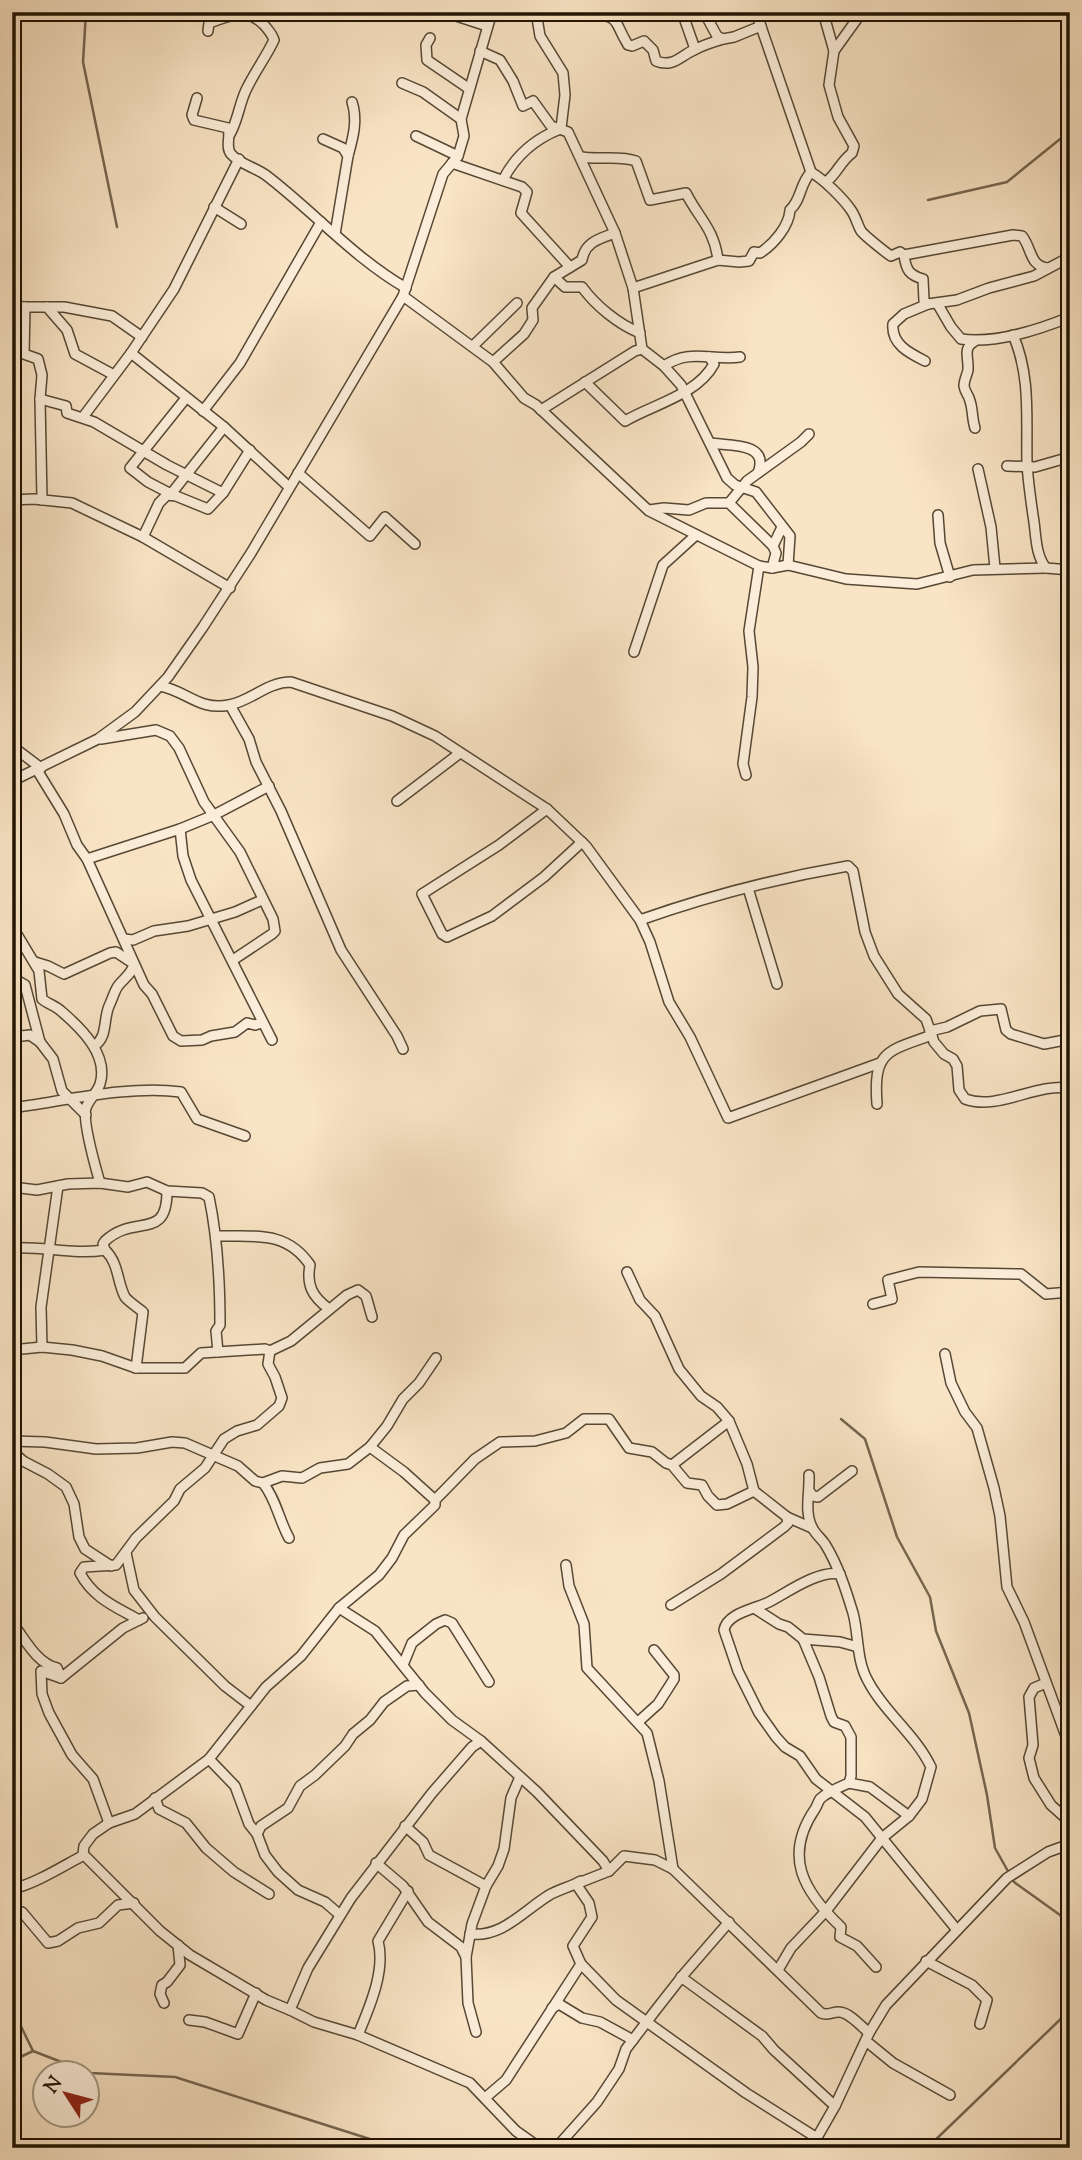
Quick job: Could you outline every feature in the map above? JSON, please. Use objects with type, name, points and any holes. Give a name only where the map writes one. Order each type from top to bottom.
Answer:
[{"type":"street","points":[[443,12],[487,26]]},
{"type":"street","points":[[12,781],[98,739],[135,712],[160,686],[230,588],[388,325],[404,292],[443,174],[455,160],[464,136],[461,119],[468,88],[492,12]]},
{"type":"street","points":[[536,12],[540,36],[563,73],[565,96],[561,128]]},
{"type":"street","points":[[590,12],[612,16],[617,20],[628,45],[643,41],[648,44],[656,61],[666,65],[678,61],[695,49],[761,26]]},
{"type":"street","points":[[682,12],[695,49]]},
{"type":"street","points":[[704,12],[717,36],[723,39]]},
{"type":"street","points":[[756,12],[811,172],[826,182],[835,194],[845,201],[862,232],[873,242],[891,256],[900,252],[904,255],[1013,235],[1022,236],[1032,260],[1041,267],[1048,268]]},
{"type":"street","points":[[823,12],[834,51],[829,85],[838,117],[854,146],[852,153],[841,162],[834,177],[826,182]]},
{"type":"street","points":[[834,51],[862,12]]},
{"type":"street","points":[[208,31],[209,23],[232,15],[249,14],[254,15],[264,25],[274,40],[244,94],[230,134],[228,148],[231,155],[264,173],[404,292],[493,362],[524,398],[541,410],[649,510],[759,566],[772,568],[788,565],[869,583],[916,584],[974,570],[995,568],[1070,570]]},
{"type":"street","points":[[430,38],[426,45],[427,60],[468,88]]},
{"type":"street","points":[[480,51],[500,60],[513,81],[523,106],[533,101],[551,126],[568,132],[579,157],[636,161],[650,200],[686,193],[716,242],[718,260]]},
{"type":"street","points":[[402,83],[424,92],[461,119]]},
{"type":"street","points":[[197,98],[192,115],[194,120],[220,124],[228,128],[230,134]]},
{"type":"street","points":[[335,234],[354,134],[355,112],[352,102]]},
{"type":"street","points":[[503,180],[510,166],[528,147],[561,128]]},
{"type":"street","points":[[416,136],[455,160],[522,187],[527,192],[521,213],[570,267]]},
{"type":"street","points":[[323,139],[343,148],[348,156]]},
{"type":"street","points":[[582,157],[615,233],[633,288],[642,349],[664,366],[685,392],[725,474],[735,485],[745,484],[756,492],[790,536],[788,565]]},
{"type":"street","points":[[83,417],[174,289],[239,159]]},
{"type":"street","points":[[633,288],[718,260],[749,261],[754,252],[760,253],[777,238],[790,215],[790,210],[797,203],[802,183],[811,172]]},
{"type":"street","points":[[214,207],[241,224]]},
{"type":"street","points":[[203,411],[240,363],[321,222]]},
{"type":"street","points":[[493,362],[524,334],[534,320],[532,308],[554,277],[582,260],[584,250],[591,243],[615,233]]},
{"type":"street","points":[[904,255],[906,270],[914,277],[923,279],[924,302],[933,304],[961,339],[975,341],[1013,335],[1070,317]]},
{"type":"street","points":[[925,361],[903,350],[891,327],[904,314],[1034,276],[1070,259]]},
{"type":"street","points":[[554,277],[565,287],[582,287],[592,301],[628,328],[640,333]]},
{"type":"street","points":[[473,346],[517,303]]},
{"type":"street","points":[[12,306],[64,307],[113,316],[142,337]]},
{"type":"street","points":[[25,307],[24,354],[38,359],[42,375],[42,500]]},
{"type":"street","points":[[47,307],[68,330],[75,355],[114,375]]},
{"type":"street","points":[[1013,335],[1020,351],[1025,377],[1028,409],[1027,466],[1036,540],[1041,562],[1046,568]]},
{"type":"street","points":[[975,341],[966,351],[968,369],[964,382],[975,428]]},
{"type":"street","points":[[541,410],[642,349]]},
{"type":"street","points":[[131,353],[224,427],[289,487]]},
{"type":"street","points":[[664,366],[677,358],[702,355],[717,359],[740,357]]},
{"type":"street","points":[[585,382],[625,421],[685,392],[711,370],[714,364],[709,357]]},
{"type":"street","points":[[186,398],[130,468],[170,494],[208,509],[223,493],[250,450]]},
{"type":"street","points":[[40,399],[66,406],[67,413],[83,417],[143,452],[223,493]]},
{"type":"street","points":[[143,537],[159,503],[170,494],[224,427]]},
{"type":"street","points":[[729,503],[758,472],[809,434]]},
{"type":"street","points":[[710,443],[746,446],[761,461],[758,472]]},
{"type":"street","points":[[1007,466],[1035,467],[1070,457]]},
{"type":"street","points":[[978,469],[991,527],[995,568]]},
{"type":"street","points":[[298,473],[370,536],[385,517],[415,544]]},
{"type":"street","points":[[12,500],[72,503],[143,537],[230,588]]},
{"type":"street","points":[[649,510],[689,510],[706,503],[729,503],[773,546],[776,553],[772,568]]},
{"type":"street","points":[[938,515],[940,543],[950,577]]},
{"type":"street","points":[[773,546],[782,527]]},
{"type":"street","points":[[634,652],[663,565],[696,535]]},
{"type":"street","points":[[746,775],[743,764],[753,667],[749,631],[759,566]]},
{"type":"street","points":[[160,686],[171,688],[204,706],[230,705],[277,682],[291,682],[392,716],[435,736],[547,809],[582,842],[640,920],[669,1002],[690,1037],[728,1118],[880,1063]]},
{"type":"street","points":[[230,705],[249,739],[341,950],[403,1049]]},
{"type":"street","points":[[98,739],[156,730],[170,736],[179,748],[204,802],[240,852],[273,919],[275,931],[233,960]]},
{"type":"street","points":[[12,746],[39,769],[64,814],[77,845],[88,859],[134,964],[173,1036],[181,1041],[201,1040],[234,1032],[247,1023],[262,1023]]},
{"type":"street","points":[[397,801],[460,752]]},
{"type":"street","points":[[88,859],[180,829],[214,815],[268,786]]},
{"type":"street","points":[[547,809],[499,845],[422,894],[442,934],[447,937],[492,916],[544,877],[582,842]]},
{"type":"street","points":[[180,829],[183,856],[191,880],[272,1040]]},
{"type":"street","points":[[640,920],[684,904],[848,866],[853,871],[865,932],[874,956],[898,994],[926,1018],[934,1042],[957,1066],[959,1090],[965,1099],[979,1104],[1051,1087],[1070,1088]]},
{"type":"street","points":[[748,888],[777,984]]},
{"type":"street","points":[[124,939],[133,940],[155,931],[188,926],[262,900]]},
{"type":"street","points":[[12,926],[39,971],[41,996],[34,1010],[40,1042]]},
{"type":"street","points":[[35,962],[64,975],[116,952],[134,964]]},
{"type":"street","points":[[94,1046],[98,1044],[105,1030],[105,1018],[116,989],[132,971],[134,964]]},
{"type":"street","points":[[12,984],[18,981],[25,985],[30,1011],[35,1021]]},
{"type":"street","points":[[41,996],[47,1003],[59,1009],[94,1046],[99,1056],[101,1083],[86,1108],[86,1115],[89,1140],[100,1183]]},
{"type":"street","points":[[877,1104],[876,1085],[880,1060],[892,1049],[980,1011],[1001,1009],[1006,1030],[1011,1034],[1044,1044],[1070,1039]]},
{"type":"street","points":[[12,1031],[22,1036],[30,1035],[40,1042],[53,1059],[61,1091],[86,1115]]},
{"type":"street","points":[[12,1108],[125,1091],[181,1092],[197,1119],[245,1136]]},
{"type":"street","points":[[12,1188],[37,1190],[100,1183],[128,1187],[147,1182],[167,1191],[202,1193],[209,1197],[221,1289],[218,1295],[220,1325],[216,1331],[218,1352]]},
{"type":"street","points":[[41,1347],[41,1307],[58,1186]]},
{"type":"street","points":[[136,1368],[143,1312],[126,1298],[118,1272],[103,1244],[122,1228],[156,1222],[164,1217],[167,1191]]},
{"type":"street","points":[[216,1236],[277,1238],[289,1243],[310,1265],[308,1277],[312,1291],[316,1299],[329,1310]]},
{"type":"street","points":[[12,1248],[93,1252],[105,1250]]},
{"type":"street","points":[[627,1272],[640,1300],[655,1316],[679,1369],[701,1396],[717,1407],[729,1421],[747,1464],[754,1491],[787,1517],[812,1528]]},
{"type":"street","points":[[873,1304],[892,1298],[888,1280],[919,1272],[1021,1274],[1046,1294],[1070,1292]]},
{"type":"street","points":[[12,1350],[41,1347],[102,1356],[136,1368],[186,1368],[201,1353],[265,1349],[270,1351],[290,1341],[347,1295],[358,1290],[366,1296],[372,1317]]},
{"type":"street","points":[[139,1620],[101,1600],[80,1573],[84,1567],[116,1565],[136,1538],[174,1501],[180,1489],[205,1468],[224,1439],[237,1431],[257,1425],[279,1406],[282,1398],[268,1364],[270,1351]]},
{"type":"street","points":[[945,1354],[951,1383],[965,1412],[977,1428],[982,1443],[1000,1516],[1007,1587],[1024,1622],[1070,1747]]},
{"type":"street","points":[[12,1441],[45,1442],[96,1449],[137,1448],[172,1442],[192,1445],[238,1466],[255,1481],[263,1483],[282,1476],[302,1478],[320,1468],[348,1464],[370,1447],[436,1358]]},
{"type":"street","points":[[540,2148],[516,2131],[470,2083],[358,2035],[314,2022],[190,1955],[160,1931],[84,1855],[84,1846],[93,1834],[109,1823],[135,1814],[209,1759],[266,1687],[302,1656],[340,1608],[379,1575],[404,1535],[435,1505],[435,1500],[475,1459],[500,1442],[535,1441],[566,1433],[584,1419],[609,1419],[629,1448],[652,1452],[672,1465],[687,1483],[702,1485],[717,1505],[727,1504],[754,1491]]},
{"type":"street","points":[[672,1465],[729,1421]]},
{"type":"street","points":[[370,1447],[404,1472],[435,1500]]},
{"type":"street","points":[[202,1450],[205,1468]]},
{"type":"street","points":[[12,1451],[23,1461],[66,1487],[74,1504],[79,1537],[85,1549],[111,1566]]},
{"type":"street","points":[[810,1492],[818,1497],[852,1471]]},
{"type":"street","points":[[778,1970],[791,1948],[826,1911],[883,1838],[909,1816],[922,1799],[931,1767],[918,1744],[867,1681],[858,1647],[854,1616],[840,1574],[825,1545],[812,1528],[808,1510],[809,1475]]},
{"type":"street","points":[[263,1483],[270,1491],[279,1520],[289,1538]]},
{"type":"street","points":[[671,1605],[721,1574],[784,1527],[788,1523],[787,1517]]},
{"type":"street","points":[[126,1553],[134,1590],[155,1617],[225,1686],[251,1706]]},
{"type":"street","points":[[566,1565],[569,1586],[584,1624],[587,1668],[648,1733],[659,1781],[673,1869]]},
{"type":"street","points":[[840,1574],[832,1573],[793,1586],[735,1617],[725,1624],[724,1630],[738,1671],[758,1713],[776,1737],[804,1760],[816,1779],[865,1817],[957,1930]]},
{"type":"street","points":[[119,1608],[123,1628]]},
{"type":"street","points":[[340,1608],[375,1631],[452,1720],[481,1741],[520,1777],[603,1861],[609,1871]]},
{"type":"street","points":[[754,1608],[788,1627],[803,1639],[819,1676],[831,1716],[834,1722],[845,1727],[851,1737],[849,1783]]},
{"type":"street","points":[[61,1678],[123,1628],[139,1620],[155,1617]]},
{"type":"street","points":[[403,1665],[412,1643],[436,1623],[446,1620],[452,1623],[489,1682]]},
{"type":"street","points":[[12,1622],[36,1655],[49,1666],[57,1668],[61,1678]]},
{"type":"street","points":[[803,1639],[840,1642],[858,1647]]},
{"type":"street","points":[[638,1722],[658,1704],[674,1679],[674,1675],[654,1650]]},
{"type":"street","points":[[61,1678],[41,1671],[42,1694],[72,1755],[93,1779],[109,1823]]},
{"type":"street","points":[[1046,1684],[1034,1688],[1029,1697],[1033,1745],[1029,1758],[1034,1778],[1051,1805],[1070,1822]]},
{"type":"street","points":[[257,1834],[261,1826],[288,1808],[300,1786],[316,1775],[345,1746],[384,1702],[407,1686],[419,1685]]},
{"type":"street","points":[[290,2010],[308,1968],[376,1863],[472,1747],[481,1741]]},
{"type":"street","points":[[209,1759],[235,1786],[248,1824],[257,1834],[265,1854],[278,1872],[298,1890],[326,1902],[340,1915]]},
{"type":"street","points":[[476,2032],[468,2003],[466,1957],[470,1934],[486,1886],[504,1849],[511,1798],[520,1777]]},
{"type":"street","points":[[876,1967],[856,1946],[840,1937],[841,1927],[811,1893],[802,1876],[798,1846],[808,1817],[820,1799],[849,1783],[870,1787],[909,1816]]},
{"type":"street","points":[[155,1798],[159,1809],[186,1824],[206,1848],[234,1872],[269,1894]]},
{"type":"street","points":[[405,1826],[423,1842],[429,1855],[486,1886]]},
{"type":"street","points":[[811,2148],[886,2005],[1007,1878],[1048,1852],[1070,1844]]},
{"type":"street","points":[[12,1889],[33,1882],[84,1855]]},
{"type":"street","points":[[470,1934],[485,1936],[504,1927],[552,1894],[609,1871],[624,1856],[654,1860],[673,1869],[821,2014],[845,2014],[893,2063],[950,2095]]},
{"type":"street","points":[[376,1863],[408,1891],[428,1922],[461,1947],[466,1957]]},
{"type":"street","points":[[576,1884],[589,1903],[592,1917],[573,1946],[581,1964],[616,2000],[648,2020],[746,2093],[817,2138]]},
{"type":"street","points":[[358,2035],[376,1983],[381,1953],[378,1941],[408,1891]]},
{"type":"street","points":[[22,1912],[48,1943],[58,1941],[78,1928],[99,1923],[118,1905],[134,1903]]},
{"type":"street","points":[[556,2148],[597,2102],[619,2070],[626,2049],[648,2020],[729,1922]]},
{"type":"street","points":[[164,2003],[160,1994],[162,1985],[180,1965],[178,1945]]},
{"type":"street","points":[[926,1961],[972,1985],[987,2000],[980,2024]]},
{"type":"street","points":[[485,2098],[506,2080],[581,1964]]},
{"type":"street","points":[[681,1978],[762,2036],[835,2106]]},
{"type":"street","points":[[189,2020],[205,2022],[238,2034],[256,1993]]},
{"type":"street","points":[[552,2008],[559,2004],[582,2018],[600,2022],[633,2040]]},
{"type":"waterway","points":[[86,12],[83,62],[117,227]]},
{"type":"waterway","points":[[928,200],[1007,182],[1070,131]]},
{"type":"waterway","points":[[841,1419],[865,1439],[897,1537],[930,1597],[936,1631],[969,1713],[987,1795],[995,1848],[1014,1882],[1060,1915],[1070,1929]]},
{"type":"waterway","points":[[1070,1933],[1062,1945],[1070,1949]]},
{"type":"waterway","points":[[12,2008],[33,2051]]},
{"type":"waterway","points":[[927,2148],[1070,2010]]},
{"type":"waterway","points":[[12,2061],[33,2051],[90,2073],[175,2077],[398,2148]]}]
